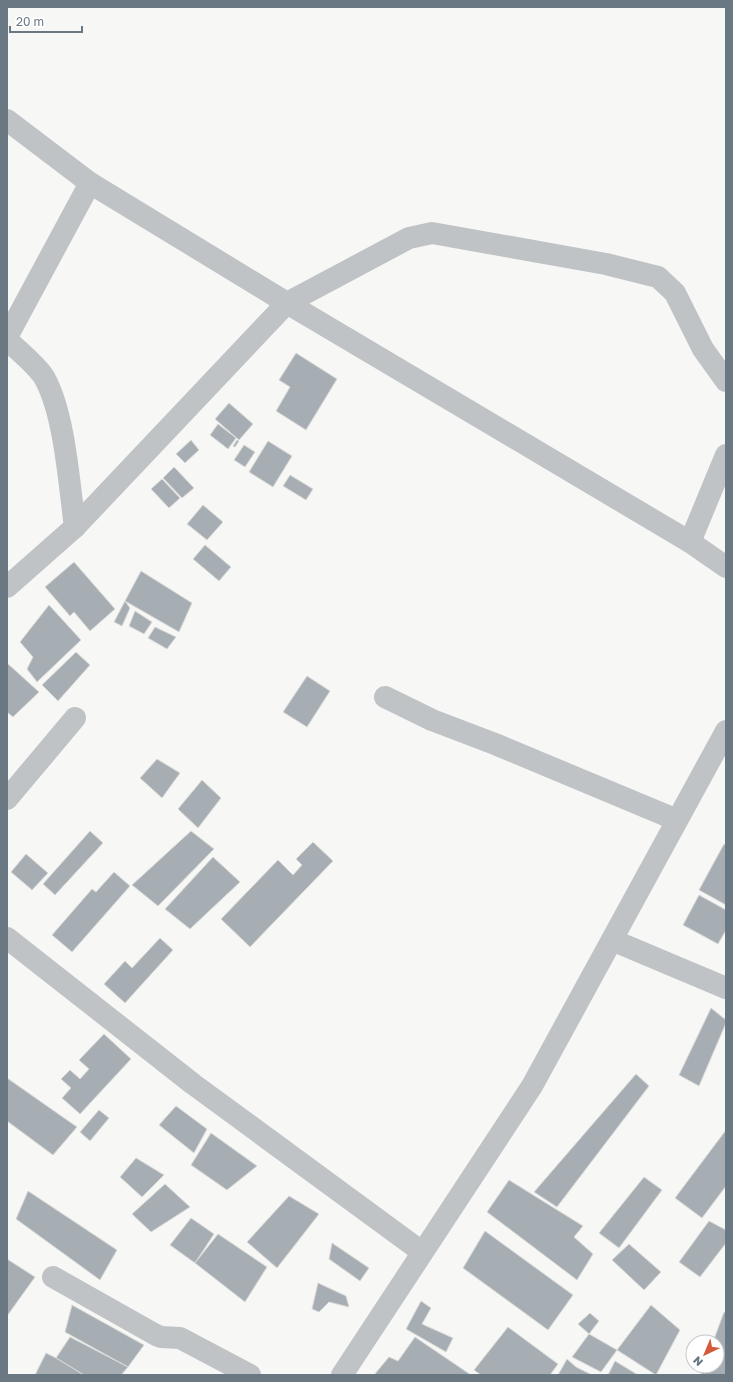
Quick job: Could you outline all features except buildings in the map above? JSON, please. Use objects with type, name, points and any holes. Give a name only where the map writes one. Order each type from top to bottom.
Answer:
[{"type":"street","points":[[7,120],[90,183],[287,303],[690,542],[726,567]]},
{"type":"street","points":[[75,527],[64,444],[51,393],[43,375],[7,338],[90,183]]},
{"type":"street","points":[[7,587],[75,527],[287,303],[410,238],[432,233],[598,263],[658,277],[675,293],[703,348],[726,381]]},
{"type":"street","points":[[690,542],[726,455]]},
{"type":"street","points":[[385,697],[432,720],[495,744],[677,820]]},
{"type":"street","points":[[7,799],[75,718]]},
{"type":"street","points":[[342,1375],[532,1086],[726,731]]},
{"type":"street","points":[[7,938],[194,1084],[422,1252]]},
{"type":"street","points":[[612,940],[726,988]]},
{"type":"street","points":[[53,1276],[156,1335],[161,1337],[180,1338],[250,1375]]}]
